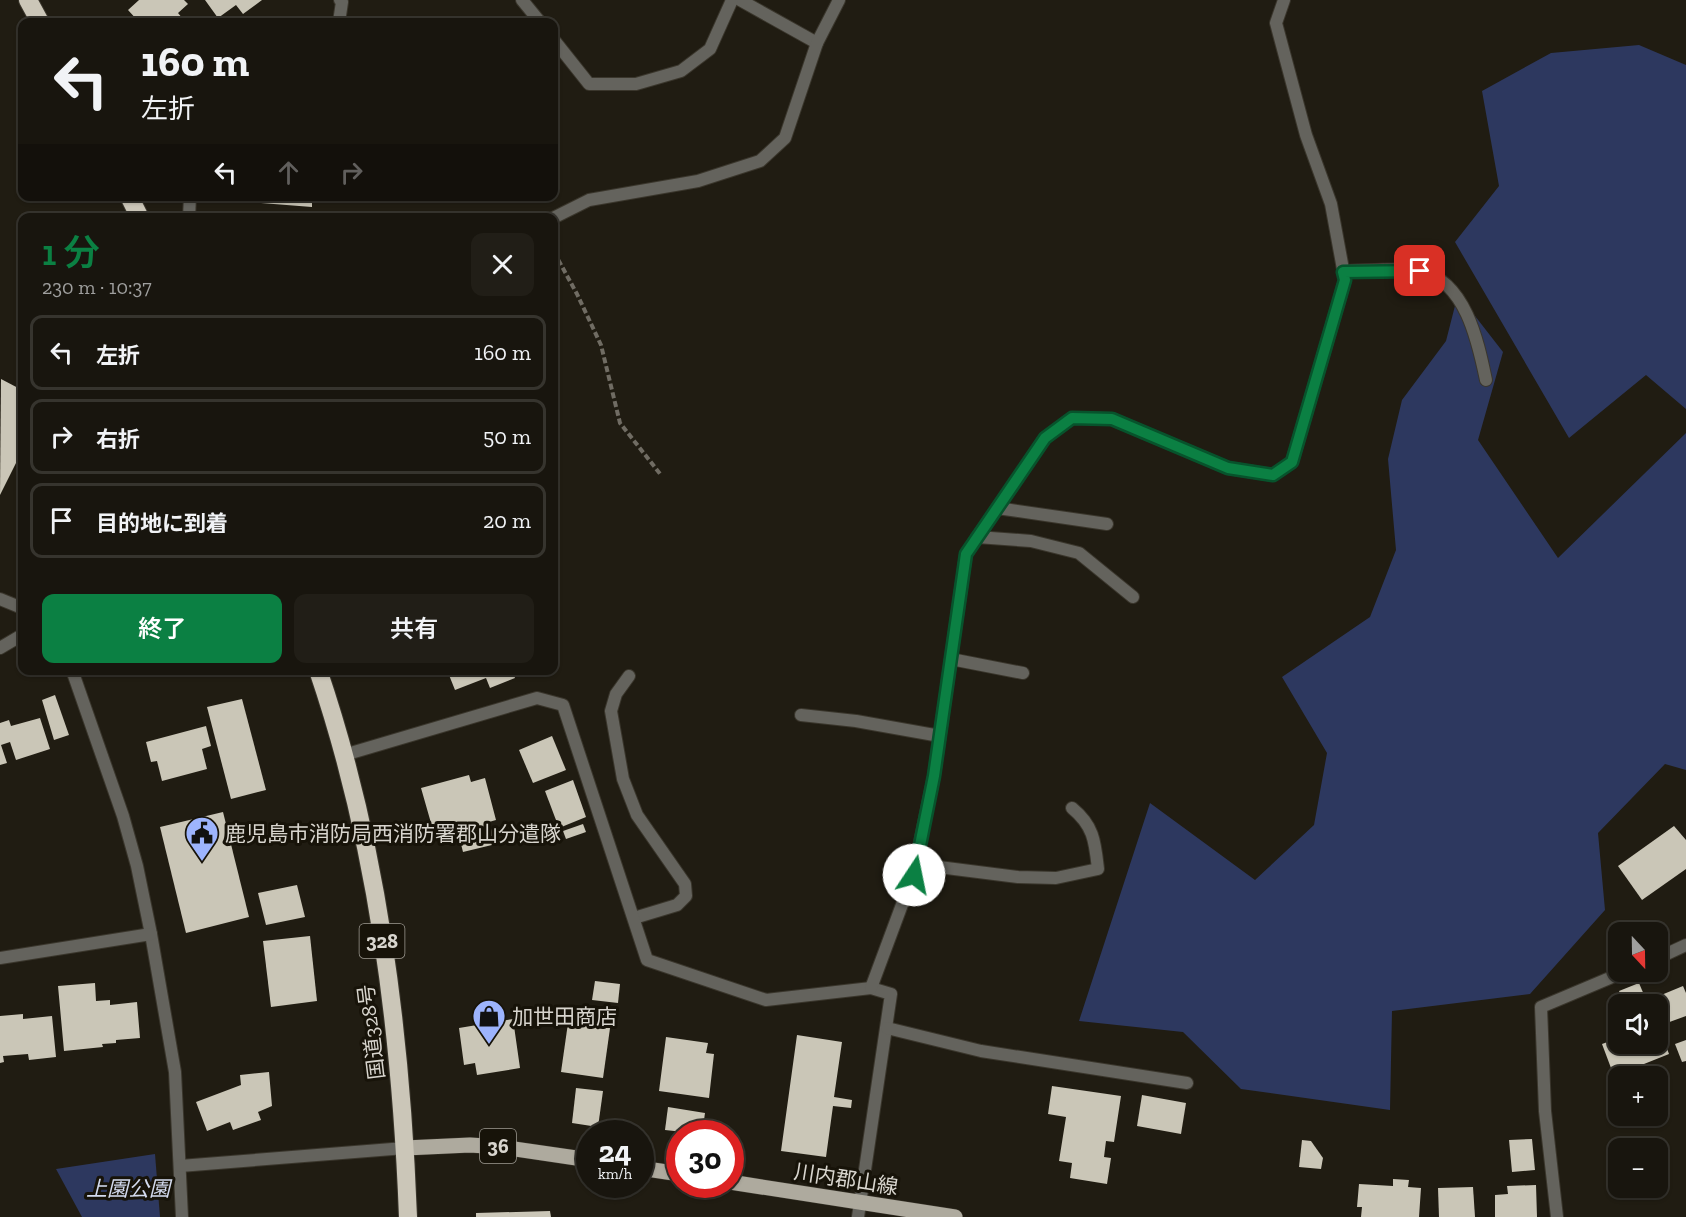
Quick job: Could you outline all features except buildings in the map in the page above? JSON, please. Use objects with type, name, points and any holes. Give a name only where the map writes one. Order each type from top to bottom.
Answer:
[{"type":"highway","points":[[28,0],[38,18]]},
{"type":"highway","name":"国道328号","points":[[320,675],[344,755],[371,871],[395,1029],[408,1217]]},
{"type":"main road","name":"36","points":[[405,1148],[470,1145],[576,1158]]},
{"type":"main road","name":"川内郡山線","points":[[744,1185],[860,1210],[955,1217]]},
{"type":"street","points":[[340,0],[342,2],[340,18]]},
{"type":"street","points":[[522,0],[537,18]]},
{"type":"street","points":[[558,45],[589,84],[636,84],[681,71],[710,49],[732,0]]},
{"type":"street","points":[[740,0],[817,43]]},
{"type":"street","points":[[558,216],[589,200],[698,181],[760,161],[784,138],[817,43],[839,0]]},
{"type":"street","points":[[871,988],[914,875],[940,736],[966,554],[1045,438],[1072,418],[1112,419],[1228,468],[1273,475],[1292,462],[1345,280],[1331,204],[1306,135],[1276,23],[1284,0]]},
{"type":"street","points":[[1343,272],[1420,271],[1440,279],[1451,288],[1475,330],[1486,380]]},
{"type":"street","points":[[997,508],[1107,524]]},
{"type":"street","points":[[977,537],[1031,541],[1079,553],[1133,597]]},
{"type":"street","points":[[0,599],[18,606]]},
{"type":"street","points":[[0,648],[18,637]]},
{"type":"street","points":[[951,659],[1023,673]]},
{"type":"street","points":[[74,675],[123,816],[137,866],[151,934],[175,1072],[182,1217]]},
{"type":"street","points":[[629,676],[616,694],[611,711],[622,779],[637,815],[685,884],[686,896],[677,905],[634,918]]},
{"type":"street","points":[[344,755],[537,698],[563,705],[647,960],[766,1000],[871,988],[891,994],[860,1210]]},
{"type":"street","points":[[801,715],[856,721],[940,736]]},
{"type":"street","points":[[915,864],[1018,877],[1056,878],[1098,869],[1094,838],[1084,818],[1072,808]]},
{"type":"street","points":[[0,958],[151,934]]},
{"type":"street","points":[[1668,953],[1686,945]]},
{"type":"street","points":[[1557,1217],[1545,1111],[1541,1007],[1608,979]]},
{"type":"street","points":[[886,1028],[981,1051],[1186,1083]]},
{"type":"street","points":[[180,1166],[405,1148]]},
{"type":"path","points":[[558,259],[601,345],[620,423],[662,476]]},
{"type":"green space","points":[[1639,45],[1686,65],[1686,409],[1646,375],[1569,438],[1455,242],[1499,186],[1482,91],[1551,53]]},
{"type":"green space","points":[[1458,294],[1503,352],[1478,440],[1558,558],[1686,433],[1686,770],[1665,764],[1598,833],[1605,910],[1530,994],[1392,1011],[1390,1110],[1241,1089],[1183,1032],[1079,1021],[1150,803],[1255,880],[1314,825],[1327,753],[1282,677],[1370,617],[1396,550],[1388,459],[1402,400],[1446,341]]},
{"type":"green space","name":"上園公園","points":[[155,1154],[160,1217],[82,1217],[56,1169]]},
{"type":"place","name":"鹿児島市消防局西消防署郡山分遣隊","points":[[202,862]]},
{"type":"place","name":"加世田商店","points":[[489,1045]]},
{"type":"route","points":[[914,875],[934,776],[966,554],[1045,438],[1072,418],[1112,419],[1228,468],[1273,475],[1292,462],[1345,280],[1343,272],[1420,271]]}]
